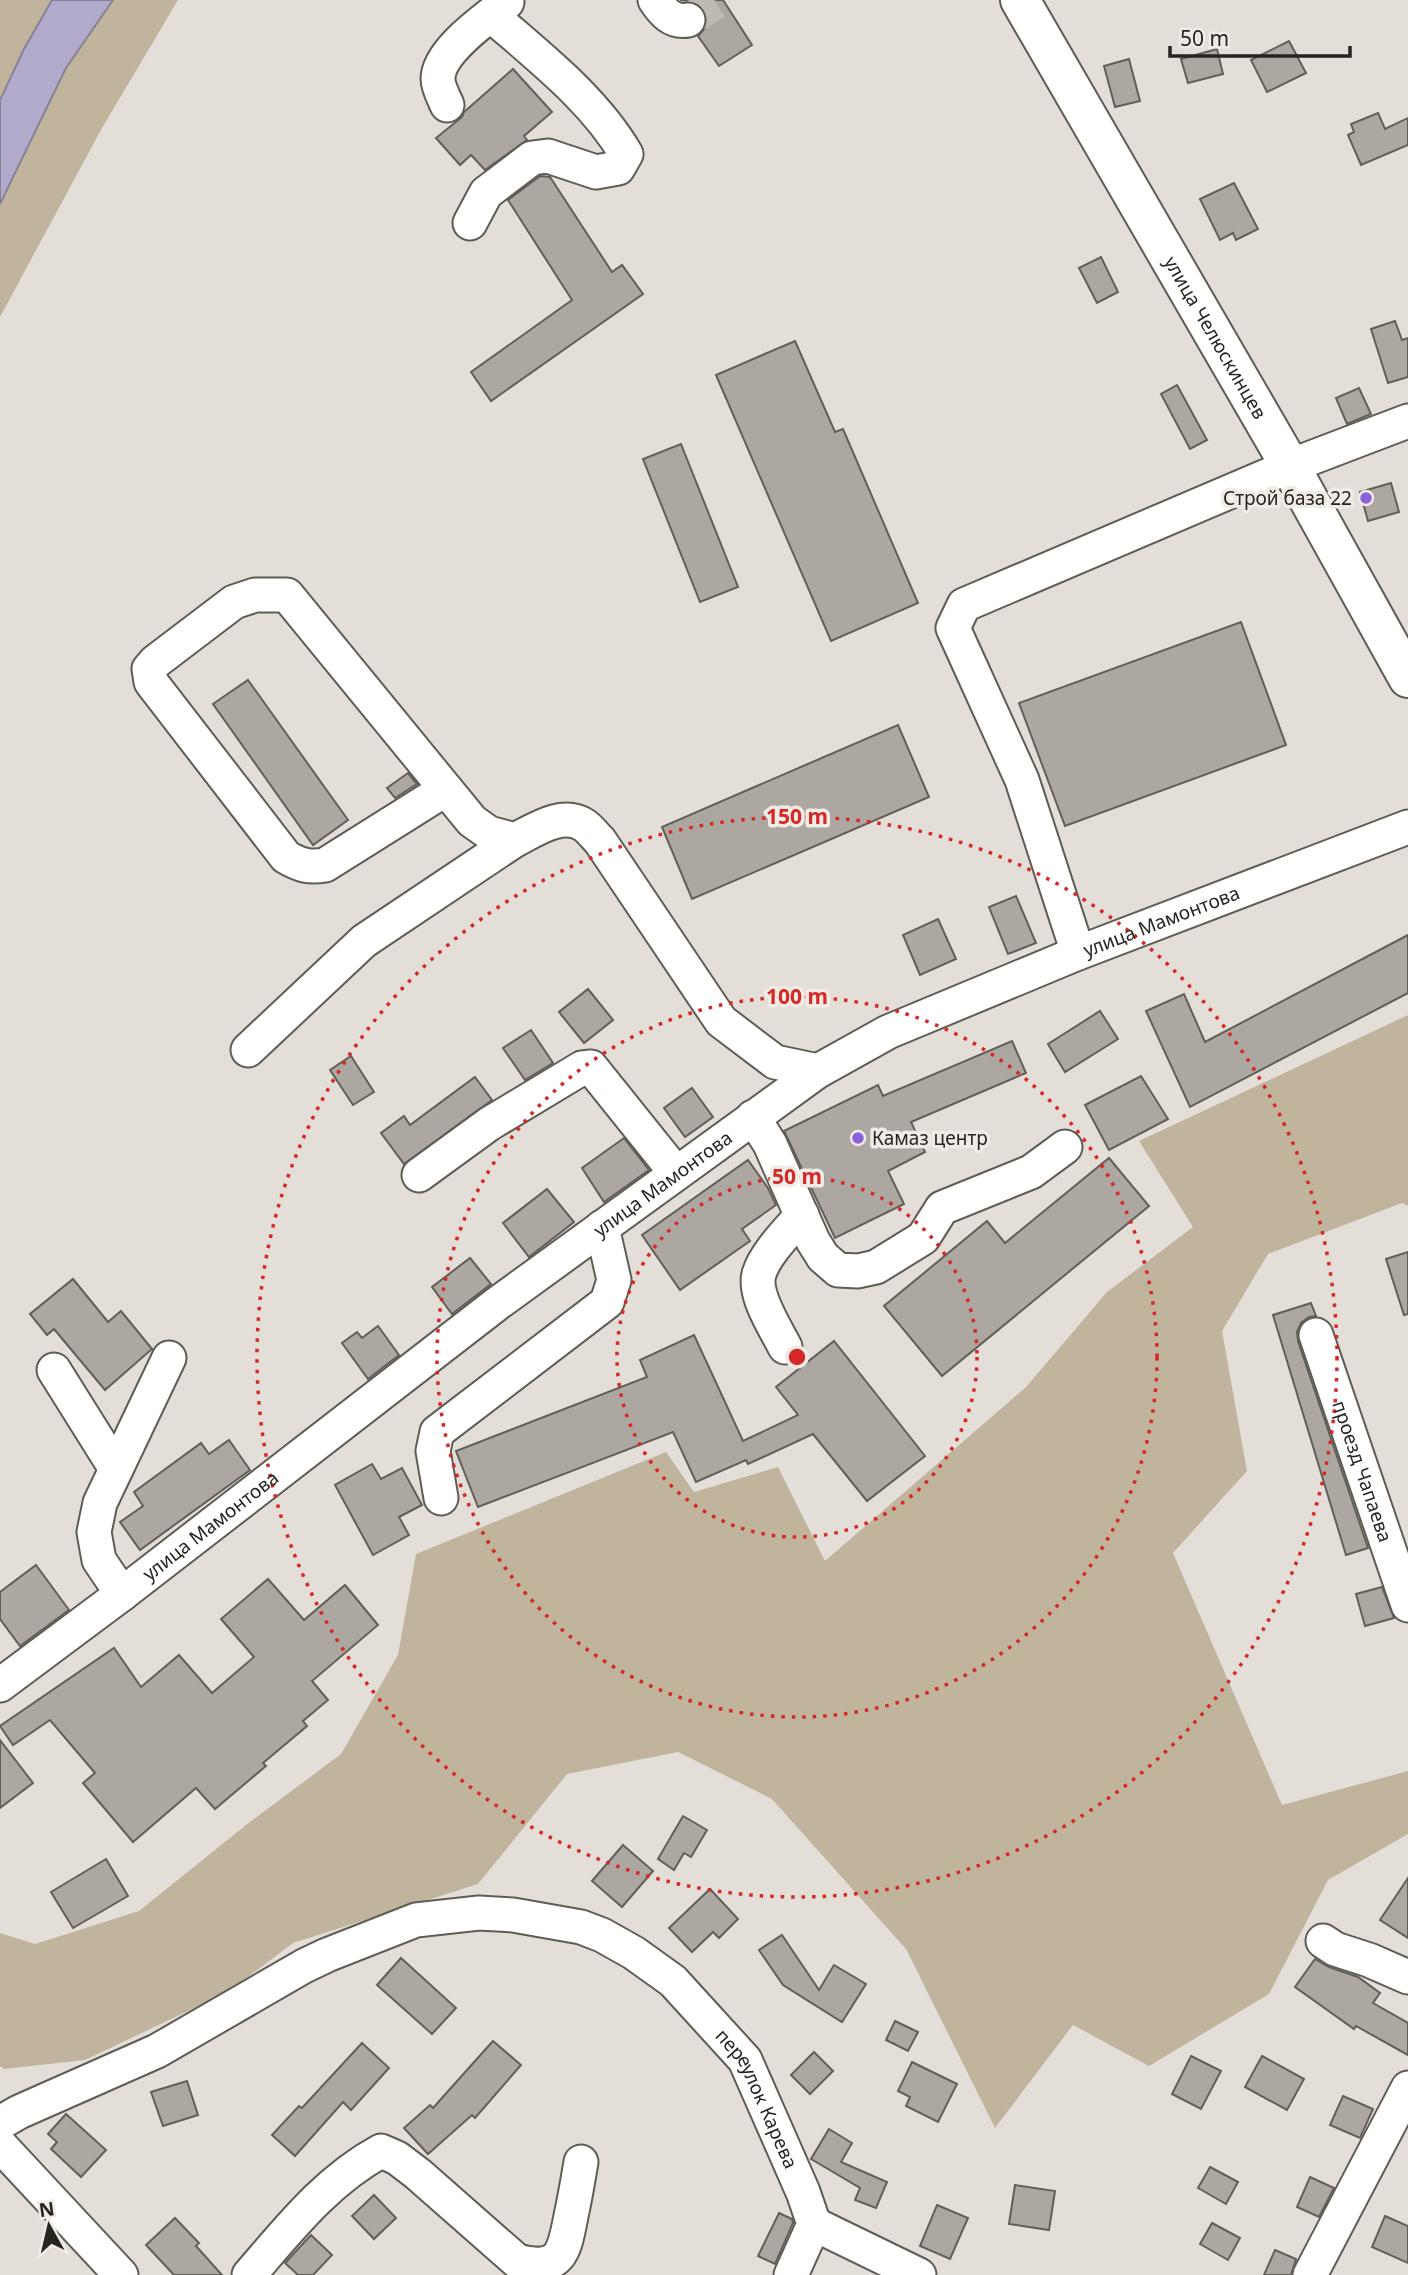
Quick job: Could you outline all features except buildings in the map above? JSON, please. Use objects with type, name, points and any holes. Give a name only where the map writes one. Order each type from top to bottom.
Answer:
[{"type":"main road","name":"улица Челюскинцев","points":[[1020,0],[1290,466],[1408,678]]},
{"type":"street","points":[[655,0],[664,14],[681,22],[688,20]]},
{"type":"street","points":[[447,105],[438,79],[442,64],[462,38],[500,7],[551,68],[611,129],[626,154],[618,167],[596,172],[548,156],[532,158],[486,193],[470,223]]},
{"type":"street","points":[[1078,953],[1022,780],[953,628],[964,605],[1290,466],[1408,421]]},
{"type":"street","points":[[446,789],[325,865],[312,867],[298,864],[286,857],[151,682],[149,669],[234,601],[255,595],[288,595],[446,789],[472,821],[489,833],[516,840]]},
{"type":"street","points":[[248,1050],[364,942],[516,840],[550,822],[566,820],[583,824],[600,841],[721,1021],[775,1062],[818,1071]]},
{"type":"street","name":"улица Мамонтова","points":[[0,1685],[498,1303],[818,1071],[888,1032],[1078,953],[1408,827]]},
{"type":"street","points":[[419,1175],[489,1124],[582,1068],[591,1068],[676,1173]]},
{"type":"street","points":[[753,1117],[770,1144],[823,1256],[838,1270],[858,1271],[876,1267],[923,1238],[942,1208],[1031,1171],[1065,1146]]},
{"type":"street","points":[[785,1347],[761,1300],[759,1275],[775,1247],[802,1215]]},
{"type":"street","points":[[440,1498],[433,1451],[437,1432],[607,1302],[614,1280],[602,1227]]},
{"type":"street","name":"проезд Чапаева","points":[[1317,1335],[1408,1605]]},
{"type":"street","points":[[122,1594],[99,1560],[94,1532],[100,1503],[169,1358]]},
{"type":"street","points":[[54,1370],[116,1469]]},
{"type":"street","name":"переулок Карева","points":[[0,2123],[19,2112],[158,2052],[304,1966],[416,1920],[479,1913],[513,1915],[581,1927],[602,1935],[634,1953],[673,1982],[745,2060],[814,2224]]},
{"type":"street","points":[[1323,1941],[1335,1949],[1408,1977]]},
{"type":"street","points":[[1310,2275],[1408,2088]]},
{"type":"street","points":[[0,2145],[121,2275]]},
{"type":"street","points":[[248,2275],[323,2192],[355,2165],[381,2151],[397,2158],[418,2174],[517,2261],[535,2266],[552,2262],[565,2250],[581,2162]]},
{"type":"street","points":[[791,2275],[814,2224],[919,2275]]},
{"type":"shaded area","points":[[0,0],[178,0],[102,128],[0,317]]},
{"type":"shaded area","points":[[52,0],[113,0],[66,68],[0,204],[0,100],[24,49]]},
{"type":"shaded area","points":[[1408,1015],[1408,1206],[1402,1203],[1268,1254],[1222,1331],[1247,1471],[1173,1553],[1282,1805],[1408,1771],[1408,1834],[1328,1880],[1269,1994],[1149,2066],[1073,2025],[995,2128],[906,1949],[772,1799],[678,1752],[567,1774],[478,1884],[293,1943],[228,1992],[85,2060],[4,2069],[0,2066],[0,1933],[35,1944],[139,1911],[246,1825],[341,1754],[398,1655],[416,1554],[666,1452],[694,1492],[778,1467],[825,1561],[1026,1387],[1107,1292],[1193,1227],[1139,1141]]},
{"type":"tunnel","points":[[688,20],[721,0]]},
{"type":"place","name":"Строй база 22","points":[[1366,498]]},
{"type":"place","name":"Камаз центр","points":[[858,1138]]}]
